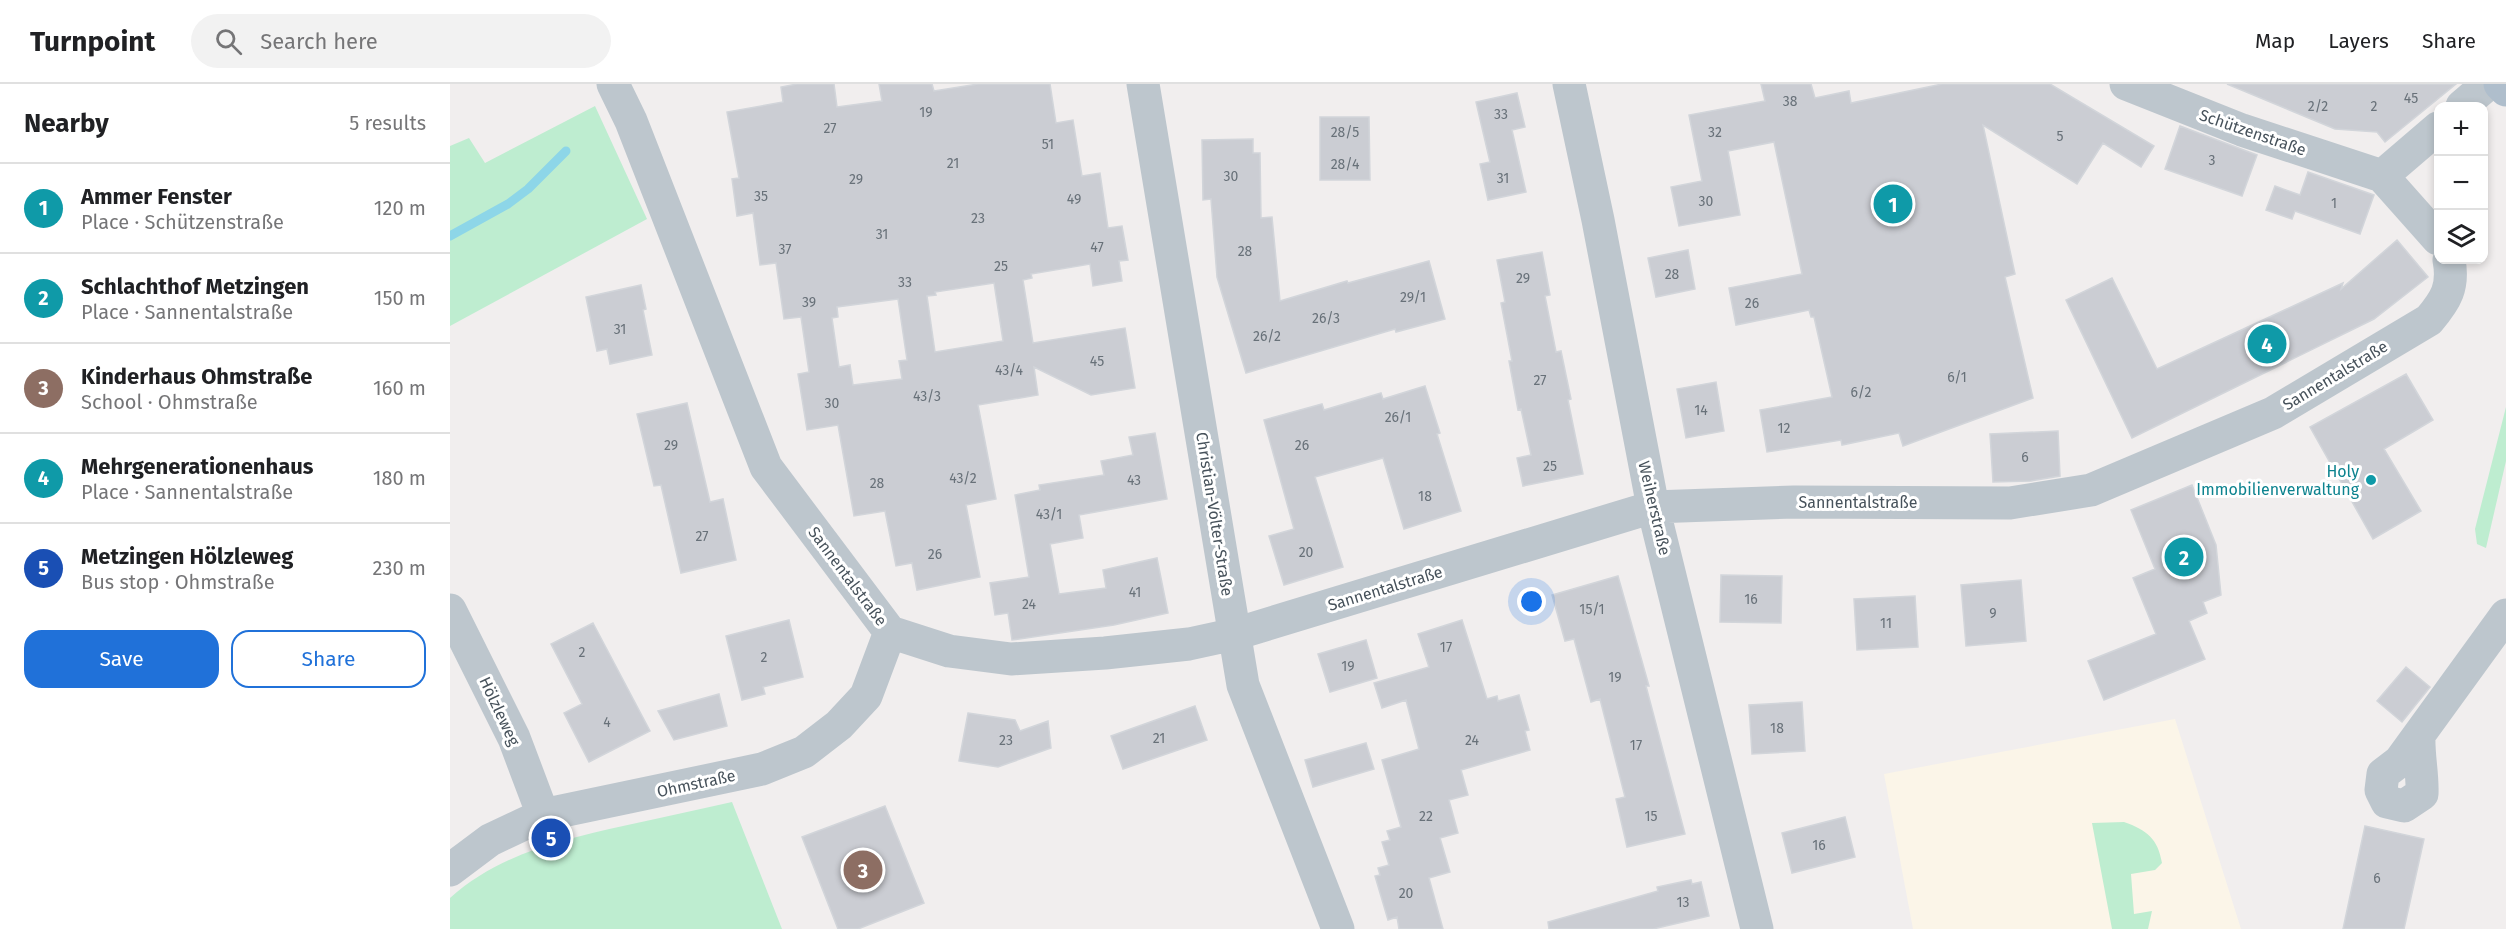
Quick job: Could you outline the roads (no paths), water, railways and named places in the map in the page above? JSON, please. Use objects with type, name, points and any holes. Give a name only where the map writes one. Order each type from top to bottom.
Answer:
[{"type":"main road","points":[[2500,84],[2506,90]]},
{"type":"street","name":"Sannentalstraße","points":[[613,84],[630,121],[766,467],[890,632],[950,651],[1011,659],[1105,653],[1189,644],[1235,634],[1653,507],[1794,502],[2010,503],[2091,490],[2273,413],[2429,320],[2446,300],[2451,274],[2450,264]]},
{"type":"street","name":"Christian-Völter-Straße","points":[[1143,84],[1243,685],[1338,929]]},
{"type":"street","name":"Weiherstraße","points":[[1569,84],[1598,220],[1653,507],[1753,928]]},
{"type":"street","name":"Schützenstraße","points":[[2126,84],[2242,130],[2382,176],[2434,233]]},
{"type":"street","points":[[2467,102],[2488,84]]},
{"type":"street","points":[[2382,176],[2434,132]]},
{"type":"street","name":"Hölzleweg","points":[[450,610],[514,738],[543,815]]},
{"type":"street","points":[[2419,735],[2506,615]]},
{"type":"street","name":"Ohmstraße","points":[[450,870],[490,840],[543,815],[762,769],[804,752],[839,726],[866,696],[890,632]]},
{"type":"waterway","points":[[450,236],[508,204],[528,189],[566,151]]},
{"type":"place","name":"Ammer Fenster","points":[[1893,204]]},
{"type":"place","name":"Mehrgenerationenhaus","points":[[2267,344]]},
{"type":"place","name":"Holy Immobilienverwaltung","points":[[2371,480]]},
{"type":"place","name":"Schlachthof Metzingen","points":[[2184,557]]},
{"type":"place","name":"Metzingen Hölzleweg","points":[[551,838]]},
{"type":"place","name":"Kinderhaus Ohmstraße","points":[[863,870]]}]
